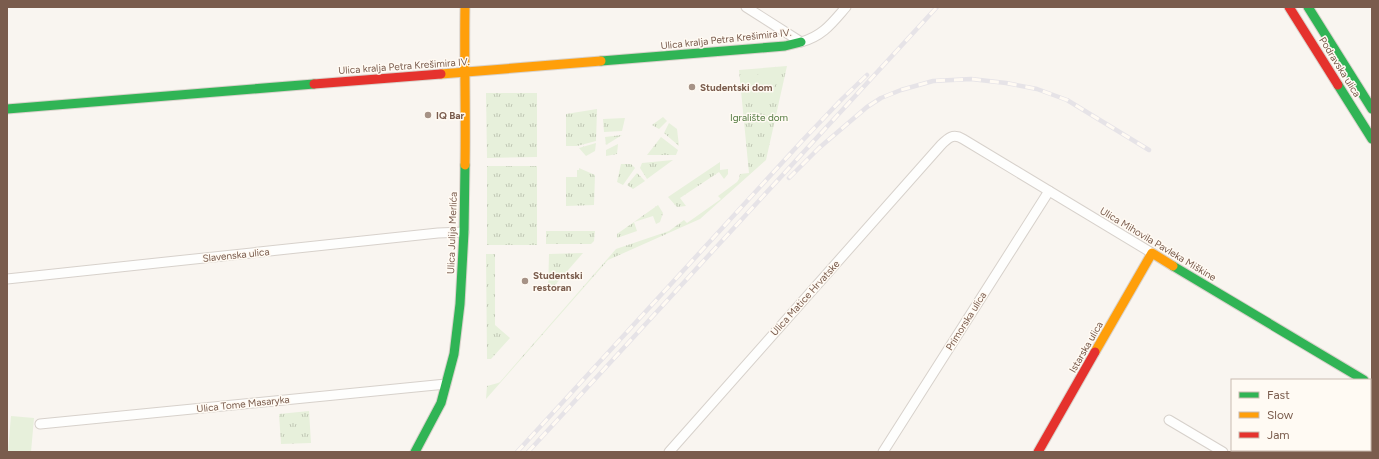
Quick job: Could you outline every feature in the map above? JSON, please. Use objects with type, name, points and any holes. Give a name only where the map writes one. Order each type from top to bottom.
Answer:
[{"type":"street","name":"Ulica Julija Merlića","points":[[415,452],[436,413],[454,354],[457,331],[464,232],[466,111],[465,7]]},
{"type":"street","points":[[746,7],[801,42],[812,39],[828,28],[846,7]]},
{"type":"street","name":"Podravska ulica","points":[[1289,7],[1372,139]]},
{"type":"street","name":"Podravska ulica","points":[[1308,7],[1372,109]]},
{"type":"street","name":"Ulica kralja Petra Krešimira IV.","points":[[7,109],[762,48],[785,46],[801,42]]},
{"type":"street","name":"Ulica Mihovila Pavleka Miškine","points":[[941,145],[952,136],[958,136],[1359,379]]},
{"type":"street","name":"Ulica Matice Hrvatske","points":[[669,452],[941,145]]},
{"type":"street","name":"Primorska ulica","points":[[883,452],[1049,191]]},
{"type":"street","name":"Slavenska ulica","points":[[7,279],[438,233],[464,232]]},
{"type":"street","name":"Istarska ulica","points":[[1038,452],[1152,253]]},
{"type":"street","name":"Ulica Tome Masaryka","points":[[40,424],[446,384]]},
{"type":"street","points":[[1169,420],[1223,452]]},
{"type":"green space","name":"Igralište dom","points":[[787,66],[766,160],[700,219],[608,260],[486,399],[487,386],[500,382],[616,249],[669,231],[684,220],[687,223],[721,199],[718,196],[737,182],[740,174],[749,173],[739,70]]},
{"type":"green space","points":[[762,71],[778,79],[768,101],[751,96],[747,84]]},
{"type":"green space","points":[[486,93],[537,93],[537,157],[487,158]]},
{"type":"green space","points":[[597,109],[596,141],[577,146],[566,146],[566,114]]},
{"type":"green space","points":[[663,117],[667,121],[659,129],[652,125]]},
{"type":"green space","points":[[625,118],[622,131],[604,132],[603,119]]},
{"type":"green space","points":[[669,123],[677,129],[679,146],[664,133]]},
{"type":"green space","points":[[622,135],[606,145],[605,137]]},
{"type":"green space","points":[[661,137],[678,150],[676,155],[647,155]]},
{"type":"green space","points":[[596,143],[595,151],[586,156],[579,148]]},
{"type":"green space","points":[[618,144],[617,154],[606,156],[606,150]]},
{"type":"green space","points":[[673,160],[647,179],[640,168],[642,163]]},
{"type":"green space","points":[[720,162],[720,170],[728,169],[728,174],[724,179],[719,172],[680,198],[686,206],[677,207],[668,197]]},
{"type":"green space","points":[[621,164],[631,164],[635,168],[623,185],[617,182]]},
{"type":"green space","points":[[487,166],[537,166],[537,245],[487,245]]},
{"type":"green space","points":[[579,168],[595,175],[594,205],[566,206],[566,177],[577,177],[577,170],[579,170]]},
{"type":"green space","points":[[637,173],[645,181],[633,189],[627,185]]},
{"type":"green space","points":[[658,205],[663,213],[660,222],[656,224],[653,216],[634,222],[637,231],[617,238],[617,234]]},
{"type":"green space","points":[[546,231],[595,231],[594,241],[591,244],[546,244]]},
{"type":"green space","points":[[583,253],[548,293],[549,254]]},
{"type":"green space","points":[[486,254],[495,254],[495,325],[510,338],[491,359],[487,359]]},
{"type":"green space","points":[[309,411],[311,443],[281,444],[279,414]]},
{"type":"green space","points":[[11,416],[34,418],[31,452],[8,451]]},
{"type":"railway","points":[[528,452],[937,7]]},
{"type":"railway","points":[[517,452],[802,141],[867,75]]},
{"type":"railway","points":[[789,178],[819,148],[867,107],[881,98],[901,90],[933,81],[971,79],[1006,83],[1037,89],[1067,100],[1149,150]]},
{"type":"traffic: fast","points":[[1308,7],[1372,109]]},
{"type":"traffic: fast","points":[[601,61],[785,46],[801,42]]},
{"type":"traffic: fast","points":[[7,109],[314,84]]},
{"type":"traffic: fast","points":[[1338,85],[1372,139]]},
{"type":"traffic: fast","points":[[415,452],[441,403],[454,354],[460,304],[464,232],[465,165]]},
{"type":"traffic: fast","points":[[1173,266],[1362,379]]},
{"type":"traffic: slow","points":[[465,7],[465,165]]},
{"type":"traffic: slow","points":[[441,74],[601,61]]},
{"type":"traffic: slow","points":[[1095,352],[1152,253],[1173,266]]},
{"type":"traffic: jam","points":[[1289,7],[1338,85]]},
{"type":"traffic: jam","points":[[314,84],[441,74]]},
{"type":"traffic: jam","points":[[1038,452],[1095,352]]},
{"type":"place","name":"Studentski dom","points":[[692,87]]},
{"type":"place","name":"IQ Bar","points":[[428,115]]},
{"type":"place","name":"Studentski restoran","points":[[525,281]]}]
